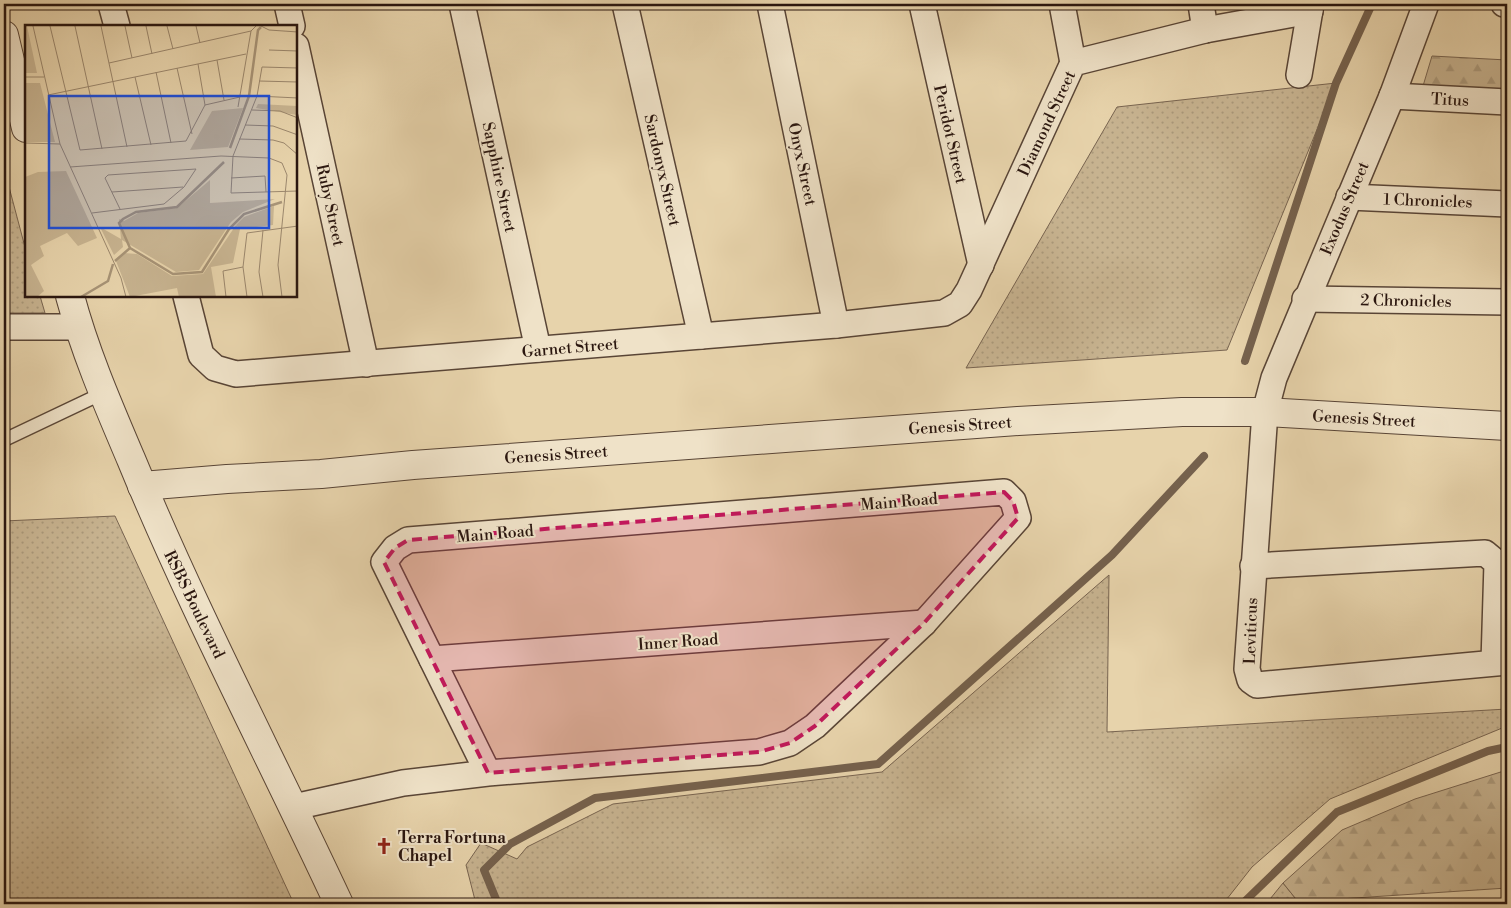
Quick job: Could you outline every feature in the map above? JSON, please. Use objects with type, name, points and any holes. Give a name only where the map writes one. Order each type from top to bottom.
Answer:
[{"type":"street","points":[[111,4],[116,25]]},
{"type":"street","points":[[287,4],[292,25]]},
{"type":"street","name":"Sapphire Street","points":[[462,4],[538,350]]},
{"type":"street","name":"Sardonyx Street","points":[[625,4],[701,336]]},
{"type":"street","name":"Onyx Street","points":[[770,4],[836,325]]},
{"type":"street","name":"Peridot Street","points":[[922,4],[981,265]]},
{"type":"street","points":[[1062,4],[1073,63]]},
{"type":"street","points":[[1201,4],[1205,30]]},
{"type":"street","name":"Exodus Street","points":[[1265,412],[1274,378],[1305,298],[1392,96],[1426,4]]},
{"type":"street","name":"Diamond Street","points":[[944,313],[960,304],[981,265],[1073,63],[1205,30],[1310,7],[1299,75]]},
{"type":"street","points":[[4,35],[25,124]]},
{"type":"street","name":"Ruby Street","points":[[298,55],[366,364]]},
{"type":"street","name":"Titus","points":[[1392,96],[1507,102]]},
{"type":"street","name":"1 Chronicles","points":[[1350,197],[1507,204]]},
{"type":"street","name":"RSBS Boulevard","points":[[71,298],[78,327],[103,392],[164,539],[294,807],[338,904]]},
{"type":"street","name":"Garnet Street","points":[[187,298],[201,355],[215,368],[236,374],[836,325],[944,313]]},
{"type":"street","name":"2 Chronicles","points":[[1305,298],[1507,302]]},
{"type":"street","points":[[4,327],[78,327]]},
{"type":"street","name":"Genesis Street","points":[[142,486],[227,479],[280,462],[357,452],[414,464],[1018,421],[1182,412],[1265,412],[1507,426]]},
{"type":"street","name":"Leviticus","points":[[1265,412],[1247,668],[1250,680],[1257,685],[1500,662]]},
{"type":"street","name":"Main Road","points":[[294,807],[403,783],[488,773],[759,752],[790,743],[815,726],[924,623],[1018,518],[1013,501],[1004,492],[408,540],[394,548],[384,562],[488,773]]},
{"type":"street","points":[[1253,566],[1485,553],[1497,563],[1500,662]]},
{"type":"street","name":"Inner Road","points":[[432,659],[924,623]]},
{"type":"lane","points":[[4,440],[103,392]]},
{"type":"highlighted area","points":[[1004,492],[1013,501],[1018,518],[924,623],[815,726],[790,743],[759,752],[488,773],[384,562],[395,548],[408,540]]},
{"type":"green space","points":[[1432,56],[1507,60],[1507,92],[1423,86]]},
{"type":"green space","points":[[1336,83],[1227,350],[966,368],[1117,107]]},
{"type":"green space","points":[[4,168],[25,247],[25,298],[41,298],[45,313],[4,313]]},
{"type":"green space","points":[[115,516],[294,904],[4,904],[4,521]]},
{"type":"green space","points":[[1109,575],[1107,732],[1507,709],[1507,726],[1330,799],[1252,867],[1223,904],[476,904],[466,865],[481,843],[517,859],[527,847],[613,804],[882,772]]},
{"type":"green space","points":[[1507,770],[1507,888],[1339,899],[1329,904],[1300,904],[1283,883],[1342,830],[1415,799]]},
{"type":"green space","points":[[1283,883],[1300,904],[1266,904]]},
{"type":"waterway","points":[[1245,361],[1336,83],[1372,4]]},
{"type":"waterway","points":[[498,904],[484,870],[510,844],[595,798],[878,764],[1112,555],[1204,456]]},
{"type":"waterway","points":[[1242,904],[1337,812],[1488,751],[1507,747]]},
{"type":"place","name":"Terra Fortuna Chapel","points":[[384,846]]}]
